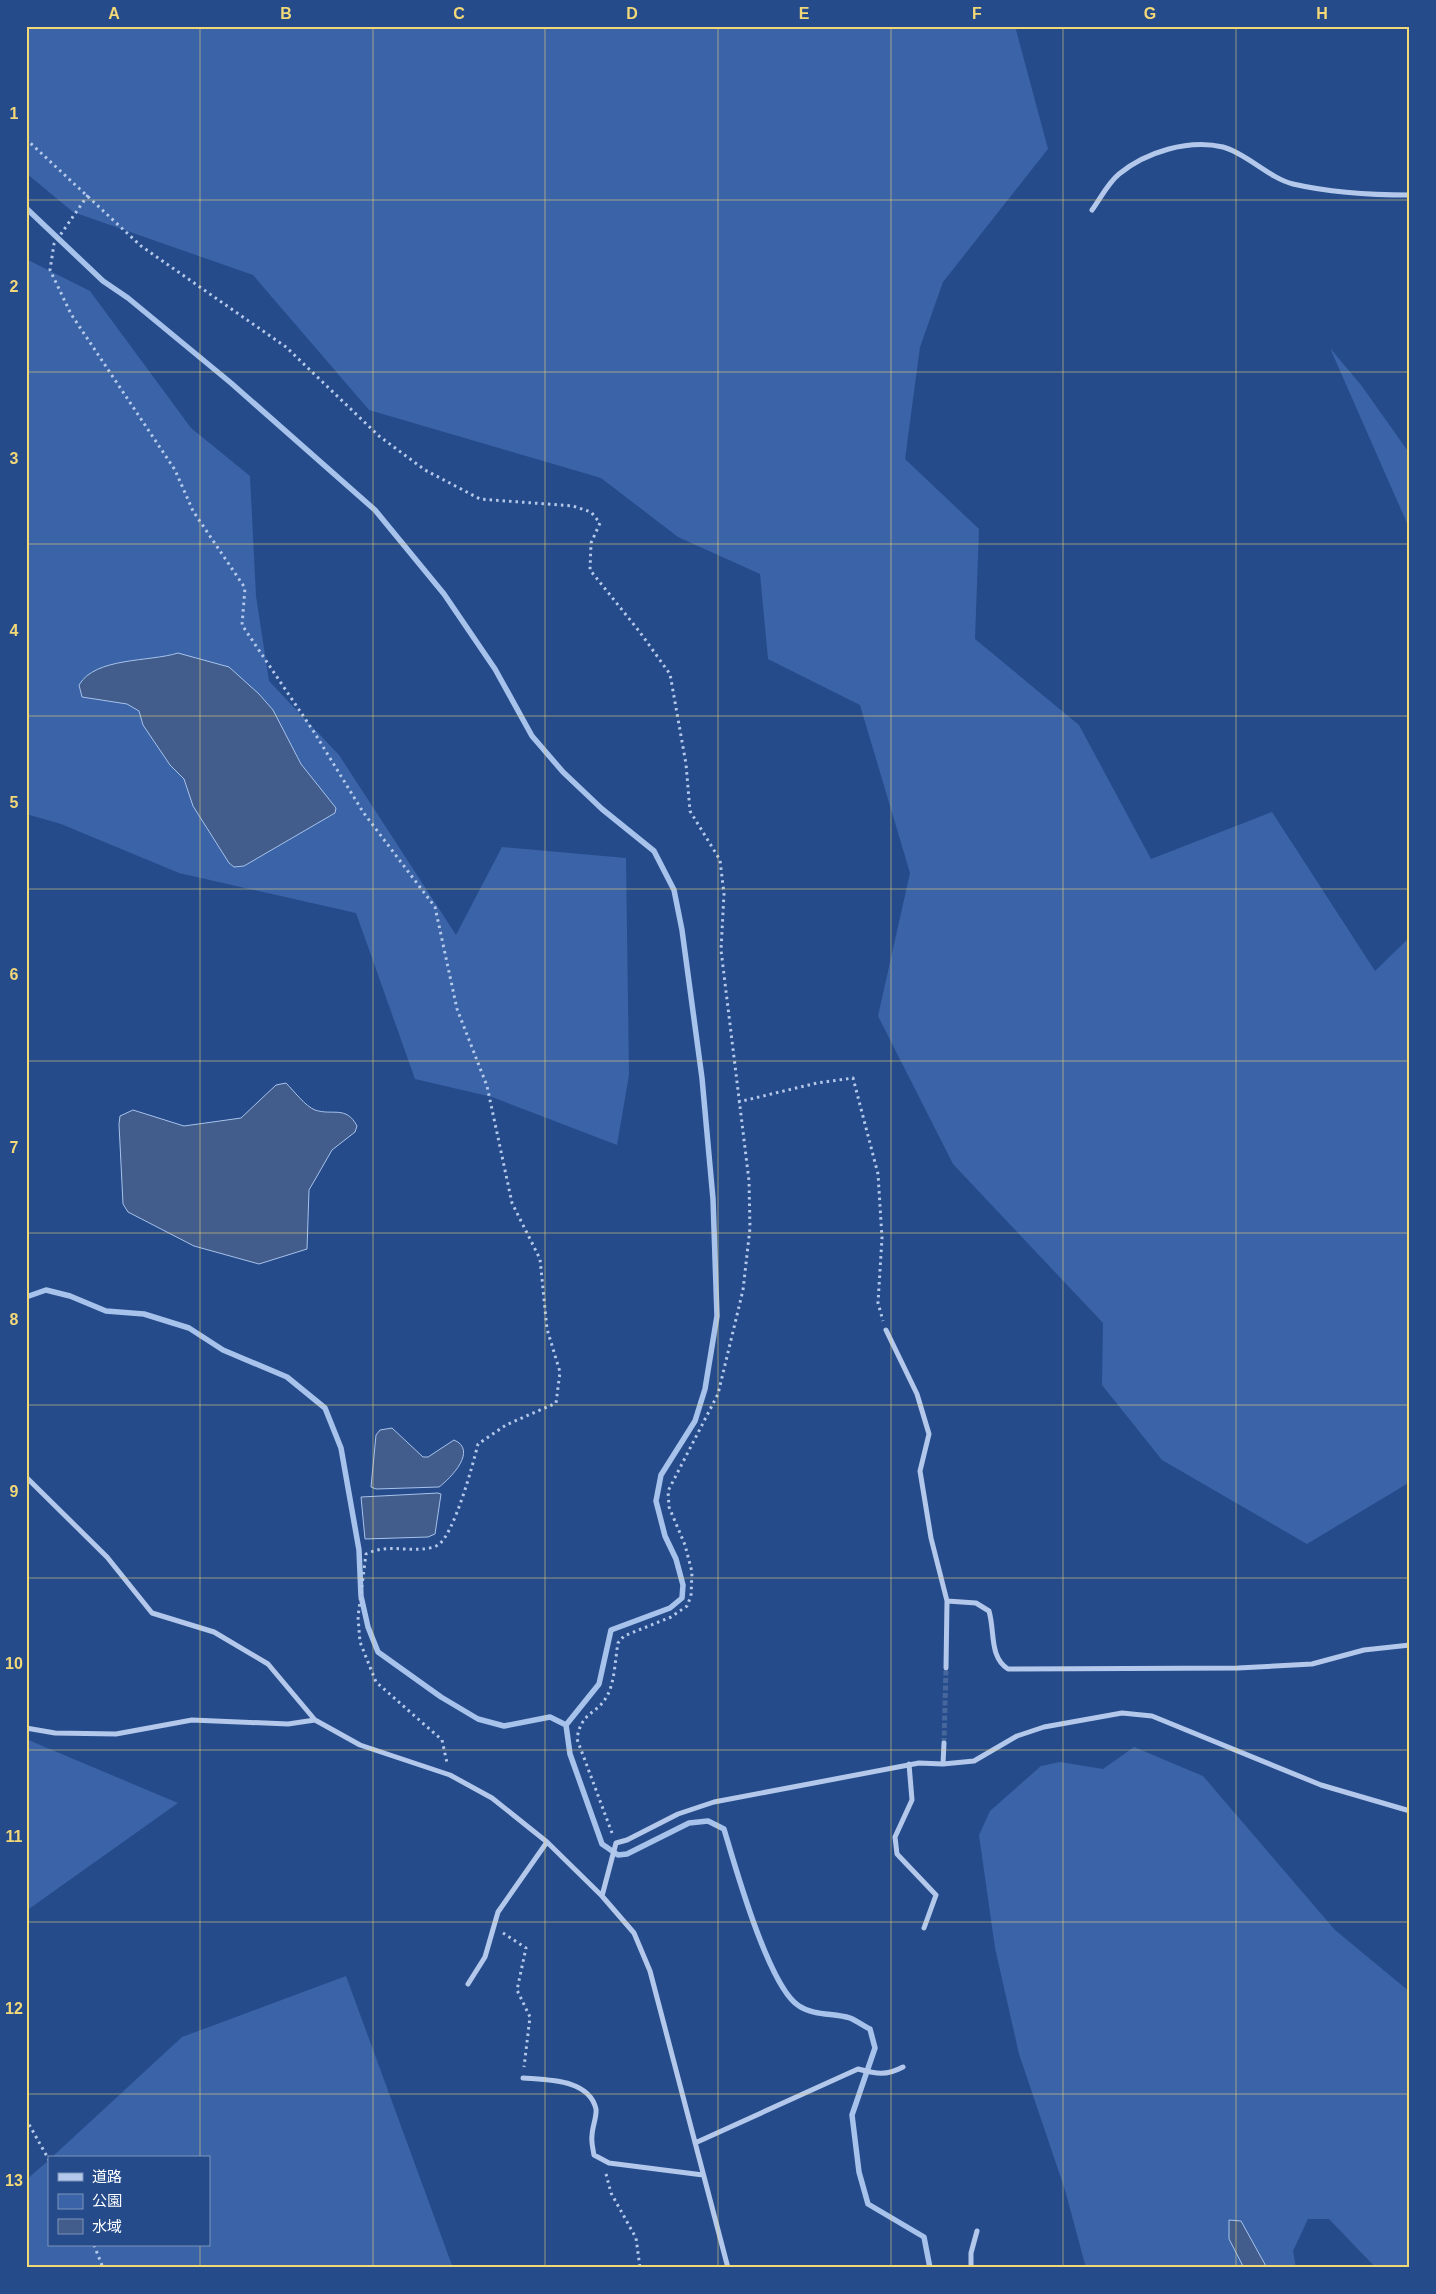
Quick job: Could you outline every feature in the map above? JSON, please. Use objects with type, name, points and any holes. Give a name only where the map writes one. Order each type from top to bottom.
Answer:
[{"type":"street","points":[[1092,210],[1118,175],[1136,162],[1166,149],[1197,146],[1223,147],[1291,184],[1353,194],[1410,195]]},
{"type":"street","points":[[886,1330],[917,1394],[930,1434],[920,1471],[931,1538],[947,1601],[946,1668]]},
{"type":"street","points":[[26,1477],[107,1557],[152,1613],[214,1632],[268,1664],[315,1720],[360,1745],[450,1775],[492,1798],[547,1842],[602,1896],[634,1933],[650,1971],[728,2268]]},
{"type":"street","points":[[947,1601],[976,1603],[989,1611],[993,1625],[995,1652],[1000,1664],[1008,1669],[1238,1668],[1312,1664],[1364,1650],[1410,1645]]},
{"type":"street","points":[[602,1896],[607,1871],[616,1843],[627,1840],[678,1814],[714,1802],[909,1764],[943,1764],[974,1761],[1016,1736],[1044,1728],[1122,1713],[1152,1716],[1321,1785],[1410,1811]]},
{"type":"street","points":[[26,1728],[55,1734],[116,1734],[192,1720],[288,1724],[315,1720]]},
{"type":"street","points":[[943,1764],[944,1743]]},
{"type":"street","points":[[909,1764],[912,1800],[895,1838],[897,1854],[936,1895],[924,1928]]},
{"type":"street","points":[[468,1984],[485,1957],[498,1912],[547,1842]]},
{"type":"street","points":[[695,2143],[858,2069],[879,2075],[891,2073],[903,2067]]},
{"type":"street","points":[[523,2078],[556,2081],[581,2088],[590,2095],[596,2110],[592,2136],[594,2155],[609,2163],[703,2175]]},
{"type":"street","points":[[971,2268],[971,2253],[977,2231]]},
{"type":"path","points":[[26,139],[141,246],[286,347],[379,436],[424,470],[480,499],[573,506],[592,512],[600,523],[591,544],[590,570],[639,630],[670,674],[686,764],[690,811],[720,860],[724,894],[721,950],[749,1181],[750,1228],[743,1290],[718,1394],[668,1491],[669,1507],[692,1572],[690,1596],[687,1606],[671,1617],[624,1636],[618,1643],[606,1698],[582,1721],[579,1728],[577,1739],[616,1843]]},
{"type":"path","points":[[88,195],[54,244],[50,270],[71,314],[175,470],[192,510],[245,588],[242,625],[314,732],[363,812],[435,907],[458,1009],[487,1086],[512,1203],[540,1259],[547,1329],[560,1372],[556,1403],[506,1425],[478,1444],[471,1473],[447,1534],[438,1545],[424,1549],[380,1548],[366,1554],[358,1617],[363,1650],[376,1682],[442,1740],[450,1775]]},
{"type":"path","points":[[738,1102],[817,1083],[853,1078],[878,1174],[882,1238],[878,1303],[886,1330]]},
{"type":"path","points":[[493,1929],[513,1938],[526,1948],[517,1990],[530,2017],[523,2078]]},
{"type":"path","points":[[26,2119],[48,2158]]},
{"type":"path","points":[[609,2163],[605,2176],[611,2192],[636,2238],[640,2268]]},
{"type":"path","points":[[94,2246],[103,2268]]},
{"type":"green space","points":[[26,26],[1015,26],[1048,149],[943,282],[920,347],[905,459],[979,529],[975,639],[1079,725],[1151,859],[1272,812],[1375,971],[1410,937],[1410,1482],[1307,1544],[1162,1460],[1102,1385],[1103,1323],[953,1164],[878,1016],[910,873],[860,705],[768,659],[760,574],[678,537],[601,478],[369,410],[253,275],[73,212],[26,173]]},
{"type":"green space","points":[[26,259],[90,291],[191,428],[250,476],[256,596],[269,681],[339,755],[456,935],[502,847],[626,858],[629,1075],[617,1145],[492,1097],[415,1079],[356,913],[179,873],[61,824],[26,814]]},
{"type":"green space","points":[[1330,348],[1361,385],[1410,454],[1410,530]]},
{"type":"green space","points":[[26,1739],[178,1803],[26,1911]]},
{"type":"green space","points":[[1134,1747],[1203,1776],[1335,1930],[1410,1992],[1410,2268],[1376,2268],[1329,2219],[1308,2219],[1293,2251],[1296,2268],[1086,2268],[1065,2190],[1019,2054],[995,1948],[979,1835],[990,1811],[1041,1766],[1060,1762],[1103,1769]]},
{"type":"green space","points":[[346,1976],[453,2268],[26,2268],[26,2180],[48,2161],[48,2246],[210,2246],[210,2156],[53,2156],[182,2037]]},
{"type":"water","points":[[178,653],[229,667],[259,694],[273,710],[301,764],[336,808],[335,813],[244,866],[234,867],[229,863],[193,806],[184,779],[170,765],[143,725],[139,711],[127,704],[82,697],[79,685],[97,669],[124,662]]},
{"type":"water","points":[[286,1083],[311,1108],[322,1112],[344,1113],[357,1126],[355,1132],[332,1150],[309,1190],[307,1249],[259,1264],[194,1246],[128,1212],[123,1204],[120,1116],[133,1110],[184,1126],[241,1118],[276,1085]]},
{"type":"water","points":[[392,1428],[423,1457],[428,1457],[454,1440],[461,1445],[463,1450],[460,1464],[439,1487],[376,1489],[371,1487],[376,1435],[380,1430]]},
{"type":"water","points":[[441,1494],[435,1534],[428,1537],[365,1539],[361,1497]]},
{"type":"water","points":[[1229,2220],[1241,2221],[1267,2268],[1244,2268],[1229,2239]]},
{"type":"waterway","points":[[26,208],[103,281],[128,298],[231,383],[375,510],[444,594],[495,669],[532,736],[563,772],[602,809],[654,851],[674,890],[682,930],[702,1078],[713,1199],[717,1316],[705,1389],[695,1421],[661,1475],[656,1501],[665,1536],[676,1559],[683,1585],[682,1598],[670,1608],[611,1630],[599,1684],[566,1725],[570,1754],[602,1844],[618,1855],[627,1854],[689,1823],[708,1821],[724,1829],[754,1925],[776,1976],[788,1995],[805,2009],[850,2018],[870,2029],[875,2048],[852,2115],[859,2172],[868,2204],[924,2237],[930,2268]]},
{"type":"waterway","points":[[26,1297],[46,1290],[70,1296],[106,1311],[144,1314],[189,1328],[223,1350],[287,1377],[325,1408],[341,1448],[359,1550],[361,1596],[368,1627],[378,1652],[441,1697],[478,1719],[504,1726],[550,1717],[566,1725]]},
{"type":"tunnel","points":[[944,1743],[946,1668]]}]
